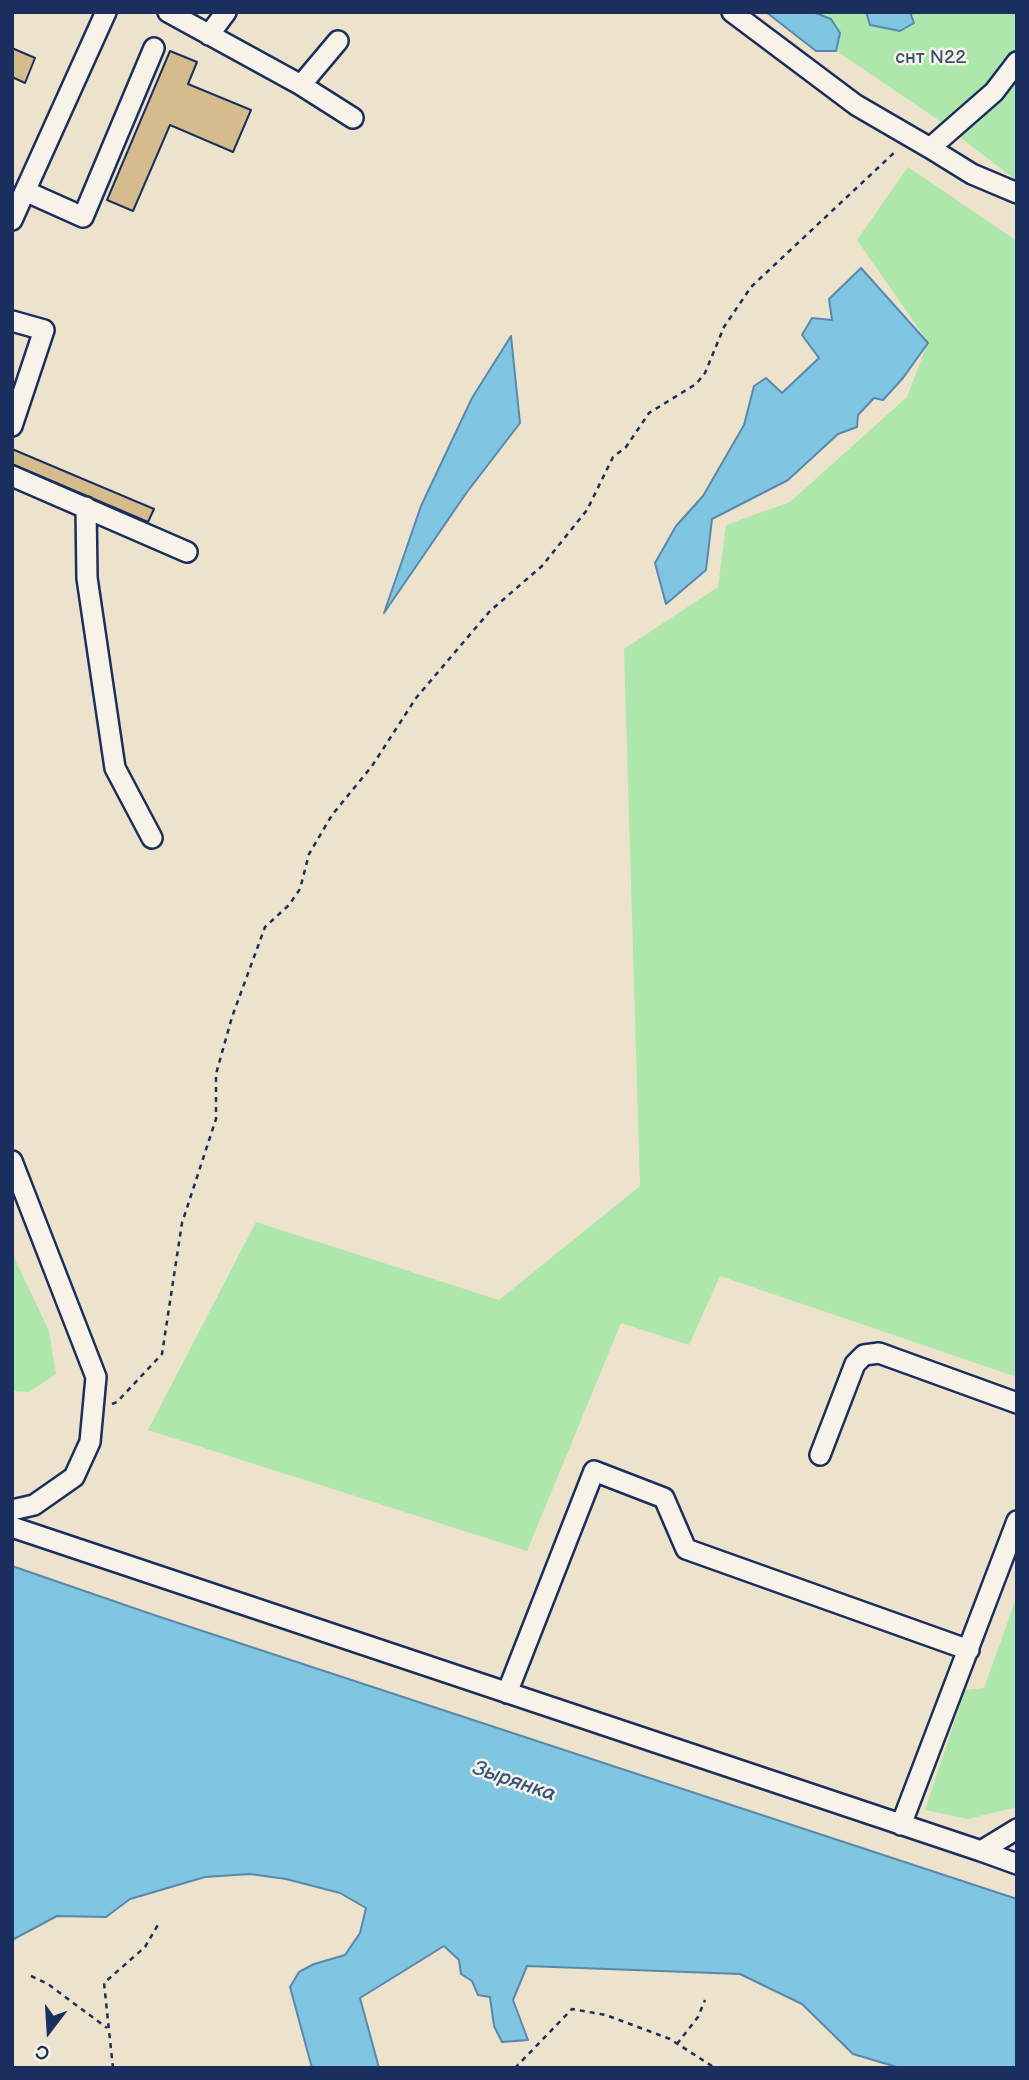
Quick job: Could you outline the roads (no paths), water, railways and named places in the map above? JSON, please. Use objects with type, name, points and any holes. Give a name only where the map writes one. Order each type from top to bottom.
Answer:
[{"type":"street","points":[[12,220],[106,12]]},
{"type":"street","points":[[168,12],[301,85],[353,118]]},
{"type":"street","points":[[209,35],[226,12]]},
{"type":"street","points":[[732,12],[856,104],[972,174],[1017,193]]},
{"type":"street","points":[[301,85],[338,41]]},
{"type":"street","points":[[25,191],[83,217],[154,48]]},
{"type":"street","points":[[930,148],[994,92],[1017,62]]},
{"type":"street","points":[[12,321],[44,330],[12,426]]},
{"type":"street","points":[[12,476],[187,552]]},
{"type":"street","points":[[86,507],[87,578],[115,768],[152,838]]},
{"type":"street","points":[[12,1161],[96,1377],[90,1442],[74,1477],[34,1505],[12,1510]]},
{"type":"street","points":[[820,1455],[855,1364],[864,1355],[879,1353],[1017,1403]]},
{"type":"street","points":[[507,1693],[594,1471],[664,1498],[686,1549],[969,1650]]},
{"type":"street","points":[[901,1825],[1017,1521]]},
{"type":"street","points":[[12,1527],[1017,1864]]},
{"type":"street","points":[[981,1852],[1017,1829]]},
{"type":"water","points":[[766,12],[813,12],[831,19],[840,33],[836,51],[816,51]]},
{"type":"water","points":[[866,12],[910,12],[914,23],[900,31],[870,25]]},
{"type":"water","points":[[861,268],[928,343],[883,400],[874,398],[858,415],[857,427],[838,434],[788,480],[712,519],[706,570],[666,604],[655,563],[676,526],[703,496],[744,425],[754,386],[766,378],[782,393],[819,358],[802,335],[812,318],[832,320],[829,299]]},
{"type":"water","points":[[511,336],[520,423],[467,492],[384,613],[421,506],[472,398]]},
{"type":"water","name":"Зырянка","points":[[12,1566],[1017,1899],[1017,2068],[900,2068],[853,2054],[802,2004],[740,1974],[527,1966],[513,2000],[528,2040],[502,2042],[494,2026],[490,1997],[478,1995],[472,1981],[461,1974],[459,1960],[444,1946],[360,1998],[379,2068],[312,2068],[290,1987],[299,1972],[314,1964],[345,1955],[360,1933],[366,1908],[340,1893],[286,1879],[250,1874],[205,1877],[130,1899],[106,1917],[57,1916],[12,1940]]},
{"type":"park label","name":"снт N22","points":[[931,58]]}]
